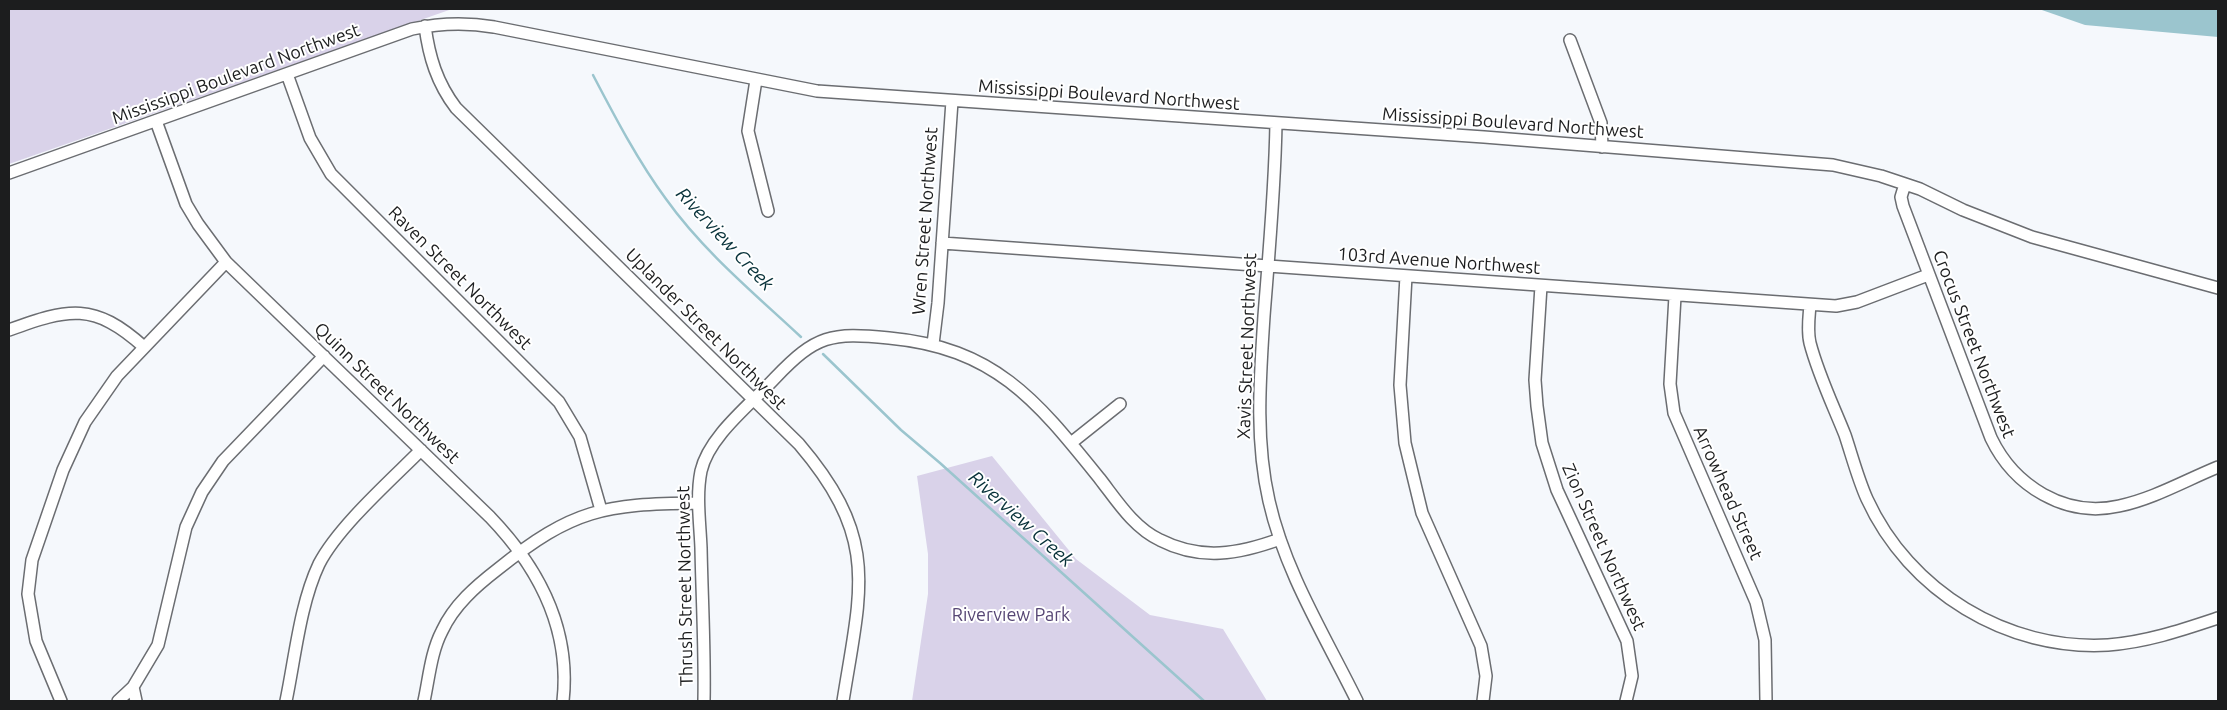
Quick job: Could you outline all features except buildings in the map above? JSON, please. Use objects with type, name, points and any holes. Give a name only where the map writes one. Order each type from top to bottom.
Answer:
[{"type":"street","name":"Mississippi Boulevard Northwest","points":[[9,173],[425,26],[447,23],[481,25],[817,92],[1276,123],[1832,165],[1863,171],[1905,184],[2032,237],[2218,288]]},
{"type":"street","name":"Uplander Street Northwest","points":[[425,26],[436,74],[446,94],[456,108],[799,444],[822,472],[842,504],[852,530],[860,581],[843,701]]},
{"type":"street","points":[[1570,40],[1601,123],[1602,147]]},
{"type":"street","name":"Raven Street Northwest","points":[[287,74],[310,138],[331,174],[559,402],[580,437],[601,510]]},
{"type":"street","points":[[756,80],[748,131],[768,211]]},
{"type":"street","name":"Wren Street Northwest","points":[[933,344],[952,101]]},
{"type":"street","name":"Quinn Street Northwest","points":[[156,121],[186,204],[226,262],[490,517],[521,550],[538,578],[559,634],[564,667],[563,701]]},
{"type":"street","name":"Xavis Street Northwest","points":[[1276,123],[1260,389],[1260,442],[1267,493],[1280,539],[1304,597],[1357,701]]},
{"type":"street","name":"Crocus Street Northwest","points":[[1905,184],[1901,197],[1903,206],[1991,438],[2002,459],[2027,485],[2061,502],[2075,506],[2106,508],[2131,503],[2218,467]]},
{"type":"street","name":"103rd Avenue Northwest","points":[[942,243],[1810,305],[1847,305],[1928,275]]},
{"type":"street","points":[[61,701],[36,641],[28,594],[32,560],[69,453],[85,422],[117,376],[226,262]]},
{"type":"street","points":[[1406,276],[1400,385],[1406,443],[1422,513],[1481,646],[1486,676],[1483,701]]},
{"type":"street","name":"Zion Street Northwest","points":[[1541,286],[1536,380],[1542,443],[1557,490],[1628,641],[1632,676],[1626,701]]},
{"type":"street","name":"Arrowhead Street","points":[[1675,296],[1670,384],[1672,404],[1681,434],[1722,520],[1756,602],[1765,640],[1766,701]]},
{"type":"street","points":[[1810,305],[1810,343],[1867,500],[1898,549],[1918,571],[1947,597],[1982,618],[2014,632],[2076,644],[2107,645],[2135,642],[2160,637],[2218,618]]},
{"type":"street","points":[[9,330],[51,316],[83,314],[106,319],[117,324],[144,347]]},
{"type":"street","name":"Thrush Street Northwest","points":[[704,701],[698,503],[701,471],[708,453],[723,433],[754,400],[804,350],[829,338],[857,334],[933,344],[967,356],[1015,384],[1054,422],[1132,519],[1158,540],[1188,551],[1220,554],[1258,547],[1280,539]]},
{"type":"street","points":[[118,701],[133,687],[152,658],[162,636],[186,527],[202,492],[228,455],[324,356]]},
{"type":"street","points":[[1071,443],[1120,404]]},
{"type":"street","points":[[286,701],[309,591],[320,563],[342,531],[420,450]]},
{"type":"street","points":[[424,701],[437,644],[449,618],[474,589],[521,550],[570,520],[601,510],[634,504],[698,503]]},
{"type":"street","points":[[133,687],[136,701]]},
{"type":"green space","points":[[9,9],[452,9],[9,164]]},
{"type":"green space","name":"Riverview Park","points":[[992,456],[1076,559],[1150,615],[1223,629],[1267,701],[912,701],[928,594],[928,554],[917,476]]},
{"type":"water","points":[[2039,9],[2218,9],[2218,37],[2085,25]]},
{"type":"waterway","name":"Riverview Creek","points":[[593,75],[636,154],[681,218],[730,271],[801,337]]},
{"type":"waterway","name":"Riverview Creek","points":[[823,354],[901,430],[1204,701]]}]
